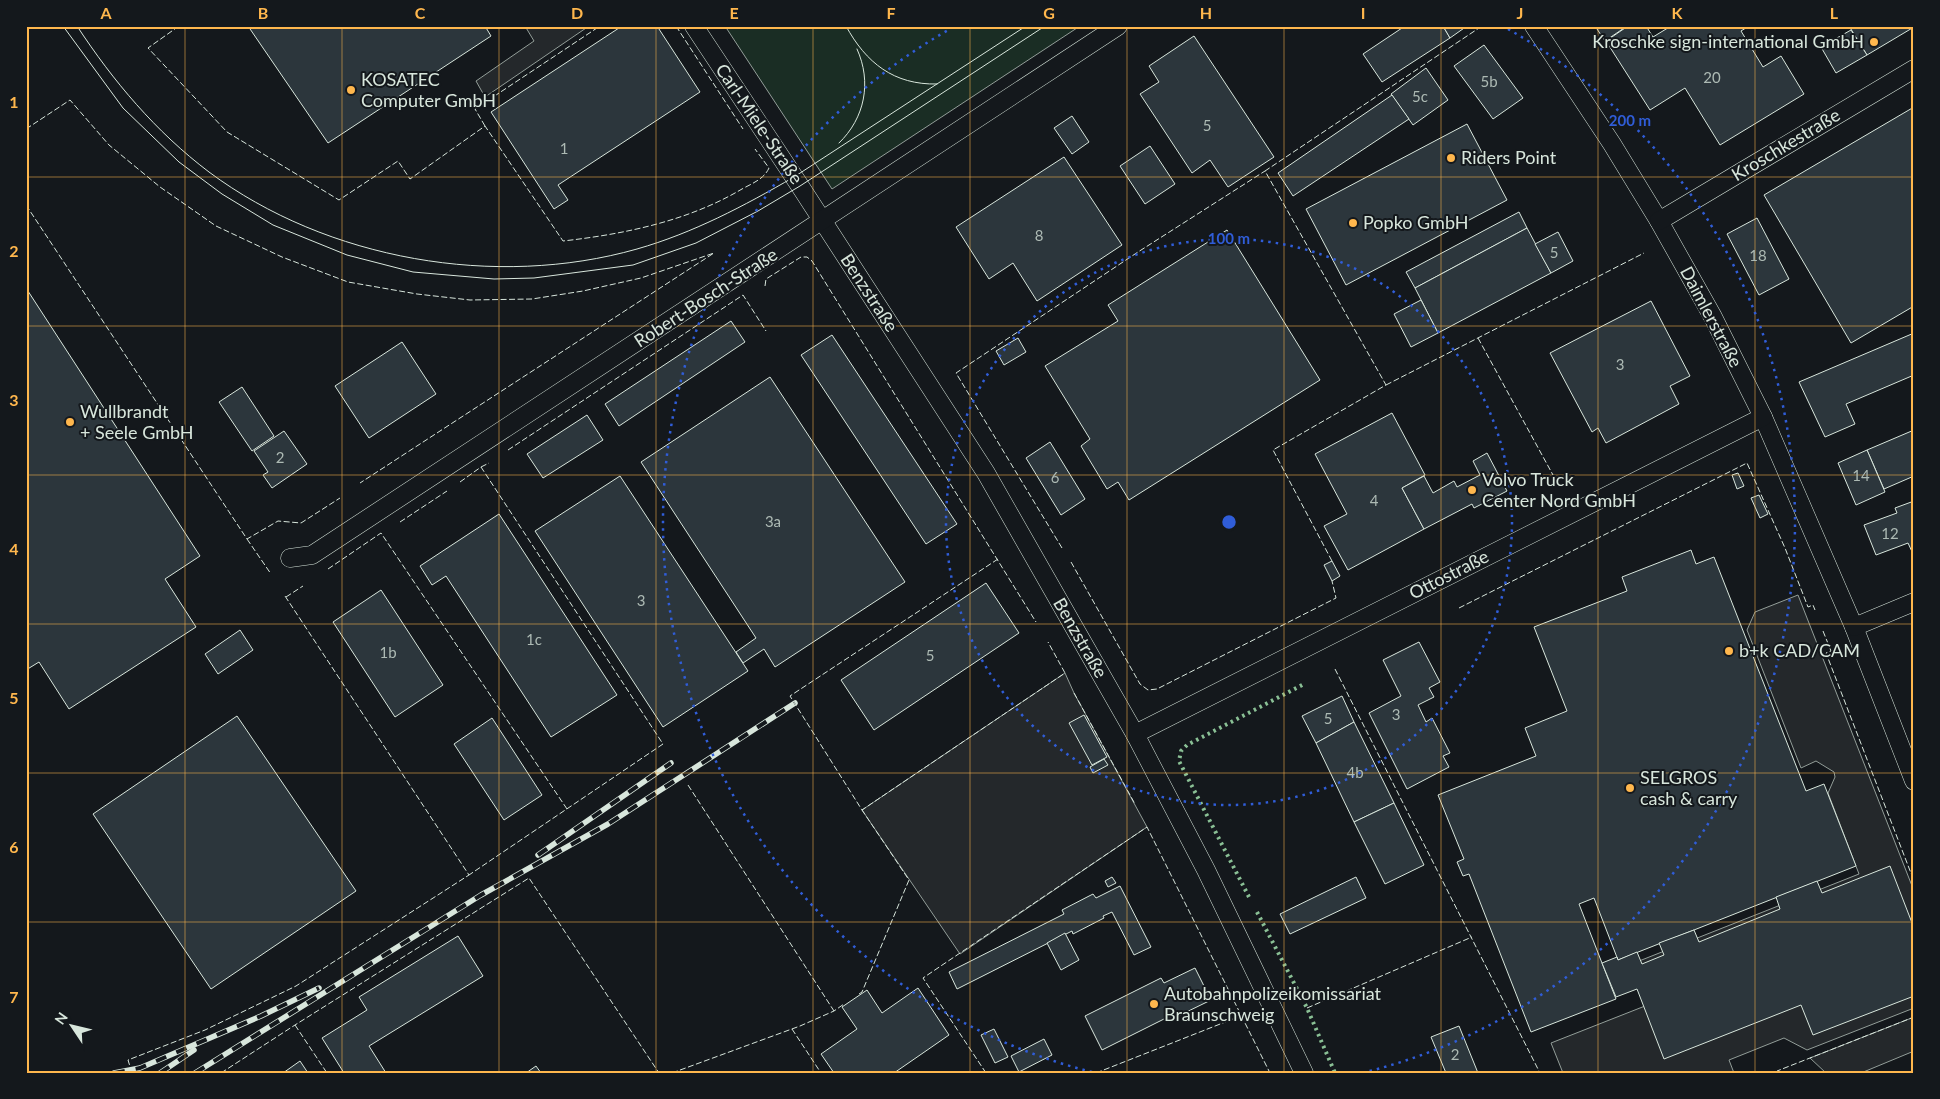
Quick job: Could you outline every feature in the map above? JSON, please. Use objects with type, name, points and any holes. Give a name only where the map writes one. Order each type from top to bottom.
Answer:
[{"type":"street","name":"Carl-Miele-Straße","points":[[694,26],[822,222]]},
{"type":"street","name":"Robert-Bosch-Straße","points":[[290,558],[312,555],[1118,26]]},
{"type":"street","name":"Daimlerstraße","points":[[1534,26],[1612,144],[1659,221],[1713,317],[1763,417],[1854,627],[1914,781]]},
{"type":"street","name":"Kroschkestraße","points":[[1659,221],[1914,69]]},
{"type":"street","name":"Benzstraße","points":[[822,222],[986,473],[1136,734],[1206,870],[1304,1073]]},
{"type":"street","name":"Ottostraße","points":[[1136,734],[1763,417]]},
{"type":"street","points":[[1854,627],[1914,602]]},
{"type":"green space","points":[[725,26],[1080,26],[832,189]]},
{"type":"shaded area","points":[[525,26],[589,26],[485,97],[476,81],[534,41]]},
{"type":"shaded area","points":[[1798,595],[1914,891],[1914,1008],[1807,1050],[1784,1038],[1729,1060],[1734,1073],[1563,1073],[1551,1043],[1645,1006],[1629,965],[1859,874],[1828,793],[1835,777],[1834,772],[1816,761],[1801,768],[1747,630],[1755,612]]},
{"type":"shaded area","points":[[1065,673],[1147,827],[960,954],[862,810]]},
{"type":"shaded area","points":[[1914,1017],[1914,1051],[1861,1073],[1826,1073],[1810,1058]]},
{"type":"building","name":"KOSATEC Computer GmbH","points":[[248,26],[485,26],[491,36],[328,143]]},
{"type":"building","points":[[622,26],[657,26],[700,92],[558,185],[568,200],[554,209],[491,112]]},
{"type":"building","points":[[1405,26],[1443,26],[1450,38],[1382,82],[1363,54]]},
{"type":"building","points":[[1443,26],[1467,26],[1450,38]]},
{"type":"building","points":[[1595,26],[1627,26],[1605,41]]},
{"type":"building","points":[[1628,26],[1646,26],[1653,37],[1671,26],[1749,26],[1741,31],[1763,67],[1781,56],[1804,94],[1720,145],[1685,88],[1650,110],[1606,41]]},
{"type":"building","name":"Kroschke sign-international GmbH","points":[[1849,26],[1914,26],[1914,27],[1867,55]]},
{"type":"building","points":[[1851,30],[1867,55],[1836,73],[1821,47]]},
{"type":"building","points":[[1194,36],[1274,157],[1228,187],[1210,160],[1192,173],[1140,94],[1159,82],[1149,66]]},
{"type":"building","points":[[1484,45],[1523,98],[1493,119],[1454,66]]},
{"type":"building","points":[[1426,68],[1448,100],[1413,125],[1391,94]]},
{"type":"building","points":[[1392,95],[1409,119],[1293,196],[1278,173]]},
{"type":"building","points":[[1914,107],[1914,306],[1851,343],[1764,195]]},
{"type":"building","points":[[1072,116],[1089,142],[1072,154],[1054,128]]},
{"type":"building","points":[[1467,124],[1507,200],[1346,285],[1306,209]]},
{"type":"building","points":[[1150,146],[1175,184],[1145,204],[1120,166]]},
{"type":"building","points":[[1064,157],[1122,245],[1037,301],[1013,263],[989,279],[956,227]]},
{"type":"building","points":[[1519,212],[1527,228],[1415,288],[1406,272]]},
{"type":"building","points":[[1757,218],[1789,279],[1759,295],[1727,234]]},
{"type":"building","points":[[1527,228],[1551,273],[1438,333],[1415,288]]},
{"type":"building","points":[[1227,230],[1320,380],[1129,500],[1118,482],[1107,489],[1081,446],[1090,439],[1045,366],[1118,321],[1108,305]]},
{"type":"building","points":[[1558,232],[1573,261],[1551,273],[1535,244]]},
{"type":"building","name":"Wullbrandt + Seele GmbH","points":[[26,288],[200,556],[165,579],[196,627],[69,709],[39,662],[26,670]]},
{"type":"building","points":[[1421,300],[1438,333],[1411,347],[1394,314]]},
{"type":"building","points":[[1651,301],[1690,376],[1670,386],[1679,404],[1606,443],[1598,428],[1592,432],[1550,353]]},
{"type":"building","points":[[731,321],[745,342],[619,426],[605,404]]},
{"type":"building","points":[[1914,333],[1914,375],[1846,404],[1855,424],[1825,437],[1799,382]]},
{"type":"building","points":[[832,335],[957,524],[926,544],[801,355]]},
{"type":"building","points":[[1018,338],[1026,352],[1004,365],[996,351]]},
{"type":"building","points":[[402,342],[436,394],[369,438],[335,386]]},
{"type":"building","points":[[770,377],[905,582],[775,667],[764,649],[743,663],[736,652],[756,638],[641,462]]},
{"type":"building","points":[[242,387],[274,436],[252,451],[219,402]]},
{"type":"building","points":[[1392,413],[1425,475],[1402,488],[1424,529],[1348,570],[1324,526],[1347,514],[1315,454]]},
{"type":"building","points":[[587,415],[603,440],[543,478],[527,454]]},
{"type":"building","points":[[1914,430],[1914,476],[1884,489],[1867,450]]},
{"type":"building","points":[[284,431],[307,464],[272,488],[263,475],[268,472],[254,451]]},
{"type":"building","points":[[1050,442],[1085,499],[1061,515],[1026,458]]},
{"type":"building","points":[[1867,450],[1885,492],[1856,505],[1838,463]]},
{"type":"building","name":"Volvo Truck Center Nord GmbH","points":[[1487,453],[1507,491],[1474,508],[1472,504],[1424,529],[1402,488],[1424,476],[1433,493],[1454,481],[1457,487],[1480,475],[1473,461]]},
{"type":"building","points":[[1738,473],[1744,486],[1737,489],[1732,475]]},
{"type":"building","points":[[620,476],[748,671],[663,727],[535,531]]},
{"type":"building","points":[[1759,495],[1768,514],[1760,518],[1751,498]]},
{"type":"building","points":[[1914,501],[1914,556],[1908,543],[1876,555],[1864,525],[1897,513],[1895,508]]},
{"type":"building","points":[[499,514],[617,695],[551,737],[446,576],[432,585],[420,566]]},
{"type":"building","name":"SELGROS cash & carry","points":[[1691,550],[1696,564],[1714,557],[1806,791],[1824,784],[1856,866],[1618,960],[1594,898],[1579,904],[1616,999],[1531,1032],[1469,874],[1463,876],[1457,862],[1464,859],[1438,795],[1536,756],[1525,728],[1567,711],[1534,627],[1627,591],[1622,577]]},
{"type":"building","points":[[1332,561],[1340,576],[1332,581],[1324,565]]},
{"type":"building","points":[[986,583],[1019,633],[874,730],[841,680]]},
{"type":"building","points":[[381,590],[443,685],[395,717],[333,622]]},
{"type":"building","points":[[240,630],[253,650],[218,674],[205,654]]},
{"type":"building","points":[[1419,642],[1440,682],[1429,688],[1434,697],[1418,705],[1426,722],[1432,718],[1450,753],[1443,756],[1449,767],[1407,789],[1369,713],[1401,696],[1383,660]]},
{"type":"building","points":[[1342,696],[1354,722],[1316,743],[1302,716]]},
{"type":"building","points":[[1084,715],[1107,757],[1092,765],[1069,723]]},
{"type":"building","points":[[237,716],[356,891],[211,989],[93,814]]},
{"type":"building","points":[[492,718],[542,795],[504,820],[454,744]]},
{"type":"building","points":[[1354,722],[1394,803],[1354,822],[1316,743]]},
{"type":"building","points":[[1104,759],[1108,765],[1093,773],[1090,767]]},
{"type":"building","points":[[1394,803],[1424,865],[1385,884],[1354,822]]},
{"type":"building","points":[[1890,866],[1914,928],[1914,996],[1813,1035],[1801,1005],[1664,1059],[1637,989],[1616,997],[1602,963],[1617,957],[1618,960],[1637,952],[1642,964],[1664,955],[1659,943],[1694,930],[1699,942],[1780,909],[1776,897],[1817,881],[1822,893]]},
{"type":"building","points":[[1112,877],[1116,883],[1108,887],[1105,881]]},
{"type":"building","points":[[1356,877],[1366,898],[1290,934],[1280,914]]},
{"type":"building","points":[[1120,886],[1151,947],[1134,955],[1112,912],[1073,934],[1072,931],[957,989],[949,972],[1064,914],[1062,910],[1093,894],[1096,898]]},
{"type":"building","points":[[1065,933],[1079,960],[1061,970],[1047,943]]},
{"type":"building","points":[[458,936],[483,976],[369,1046],[386,1073],[344,1073],[322,1038],[367,1010],[359,997]]},
{"type":"building","points":[[1195,968],[1211,1000],[1166,1022],[1164,1019],[1102,1050],[1085,1016],[1161,978],[1164,983]]},
{"type":"building","points":[[918,988],[949,1035],[894,1073],[834,1073],[821,1054],[857,1029],[842,1007],[867,990],[882,1013]]},
{"type":"building","points":[[1459,1026],[1478,1073],[1446,1073],[1431,1037]]},
{"type":"building","points":[[994,1029],[1008,1057],[995,1063],[981,1035]]},
{"type":"building","points":[[1044,1039],[1052,1055],[1019,1072],[1011,1056]]},
{"type":"building","points":[[300,1061],[308,1073],[283,1073]]},
{"type":"building","points":[[536,1066],[541,1073],[526,1073]]},
{"type":"tram line","points":[[63,26],[123,108],[179,162],[222,194],[273,225],[347,255],[413,272],[494,279],[534,278],[633,265],[696,243],[758,211],[800,186],[1045,26]]},
{"type":"tram line","points":[[77,26],[105,66],[153,123],[209,172],[255,202],[306,227],[359,246],[414,258],[471,265],[527,266],[583,261],[637,249],[658,243],[718,218],[794,177],[1026,26]]},
{"type":"tram line","points":[[846,26],[863,51],[883,69],[907,81],[937,84]]},
{"type":"tram line","points":[[839,143],[855,122],[863,99],[865,87],[864,74],[862,61],[857,49]]},
{"type":"railway","points":[[195,1073],[481,895],[608,824],[795,703]]},
{"type":"railway","points":[[538,855],[671,763]]},
{"type":"railway","points":[[114,1073],[140,1068],[261,1016],[319,988]]},
{"type":"railway","points":[[160,1073],[194,1050]]},
{"type":"hedge","points":[[1249,897],[1179,761],[1181,751],[1187,745],[1304,684]]},
{"type":"hedge","points":[[1257,912],[1307,1008],[1335,1073]]},
{"type":"fence","points":[[179,26],[148,48],[227,132],[339,200],[398,161],[410,179],[485,126],[563,241],[633,230],[678,218],[721,200],[758,180],[767,172],[769,168],[755,149]]},
{"type":"fence","points":[[485,126],[475,109],[600,26]]},
{"type":"fence","points":[[676,26],[743,129]]},
{"type":"fence","points":[[1332,561],[1273,450],[1386,385],[1265,171],[1482,26]]},
{"type":"fence","points":[[26,129],[70,100],[109,145],[160,187],[216,226],[282,257],[348,282],[417,294],[470,300],[532,299],[583,291],[641,278],[714,253],[360,483]]},
{"type":"fence","points":[[1062,548],[956,373],[1138,252],[1265,171]]},
{"type":"fence","points":[[26,205],[247,539],[278,521],[301,523],[340,498]]},
{"type":"fence","points":[[1386,385],[1644,253]]},
{"type":"fence","points":[[765,286],[766,279],[801,257],[807,257],[812,261],[1036,622]]},
{"type":"fence","points":[[508,450],[743,295],[766,331]]},
{"type":"fence","points":[[1478,338],[1559,486]]},
{"type":"fence","points":[[481,467],[489,463]]},
{"type":"fence","points":[[1459,608],[1747,463],[1785,548],[1808,607],[1813,605],[1815,610]]},
{"type":"fence","points":[[460,482],[481,467],[663,744],[469,875]]},
{"type":"fence","points":[[400,522],[447,491]]},
{"type":"fence","points":[[328,569],[381,533],[567,809]]},
{"type":"fence","points":[[247,539],[271,574]]},
{"type":"fence","points":[[998,559],[790,696],[862,810],[1065,673],[1048,642]]},
{"type":"fence","points":[[1071,562],[1140,684],[1148,690],[1157,689],[1336,598],[1332,581]]},
{"type":"fence","points":[[286,597],[303,586]]},
{"type":"fence","points":[[132,1073],[128,1060],[205,1030],[296,986],[469,875],[285,596]]},
{"type":"fence","points":[[1823,631],[1831,651],[1826,653],[1914,881]]},
{"type":"fence","points":[[1335,669],[1540,1073]]},
{"type":"fence","points":[[1074,693],[1135,804]]},
{"type":"fence","points":[[688,785],[834,1011]]},
{"type":"fence","points":[[859,994],[862,992],[909,880],[862,810]]},
{"type":"fence","points":[[986,1073],[923,978],[1147,827],[1270,1073]]},
{"type":"fence","points":[[221,1073],[529,878],[659,1073]]},
{"type":"fence","points":[[1307,1008],[1472,937]]},
{"type":"fence","points":[[672,1073],[800,1026],[834,1011],[844,1004]]},
{"type":"fence","points":[[1096,1073],[1243,1015]]},
{"type":"fence","points":[[1777,1073],[1777,1071],[1914,1017]]},
{"type":"fence","points":[[295,1025],[327,1073]]},
{"type":"fence","points":[[792,1029],[821,1073]]},
{"type":"place","name":"Kroschke sign-international GmbH","points":[[1874,42]]},
{"type":"place","name":"KOSATEC Computer GmbH","points":[[351,90]]},
{"type":"place","name":"Riders Point","points":[[1451,158]]},
{"type":"place","name":"Popko GmbH","points":[[1353,223]]},
{"type":"place","name":"Wullbrandt + Seele GmbH","points":[[70,422]]},
{"type":"place","name":"Volvo Truck Center Nord GmbH","points":[[1472,490]]},
{"type":"place","name":"b+k CAD/CAM","points":[[1729,651]]},
{"type":"place","name":"SELGROS cash & carry","points":[[1630,788]]},
{"type":"place","name":"Autobahnpolizeikomissariat Braunschweig","points":[[1154,1004]]}]
